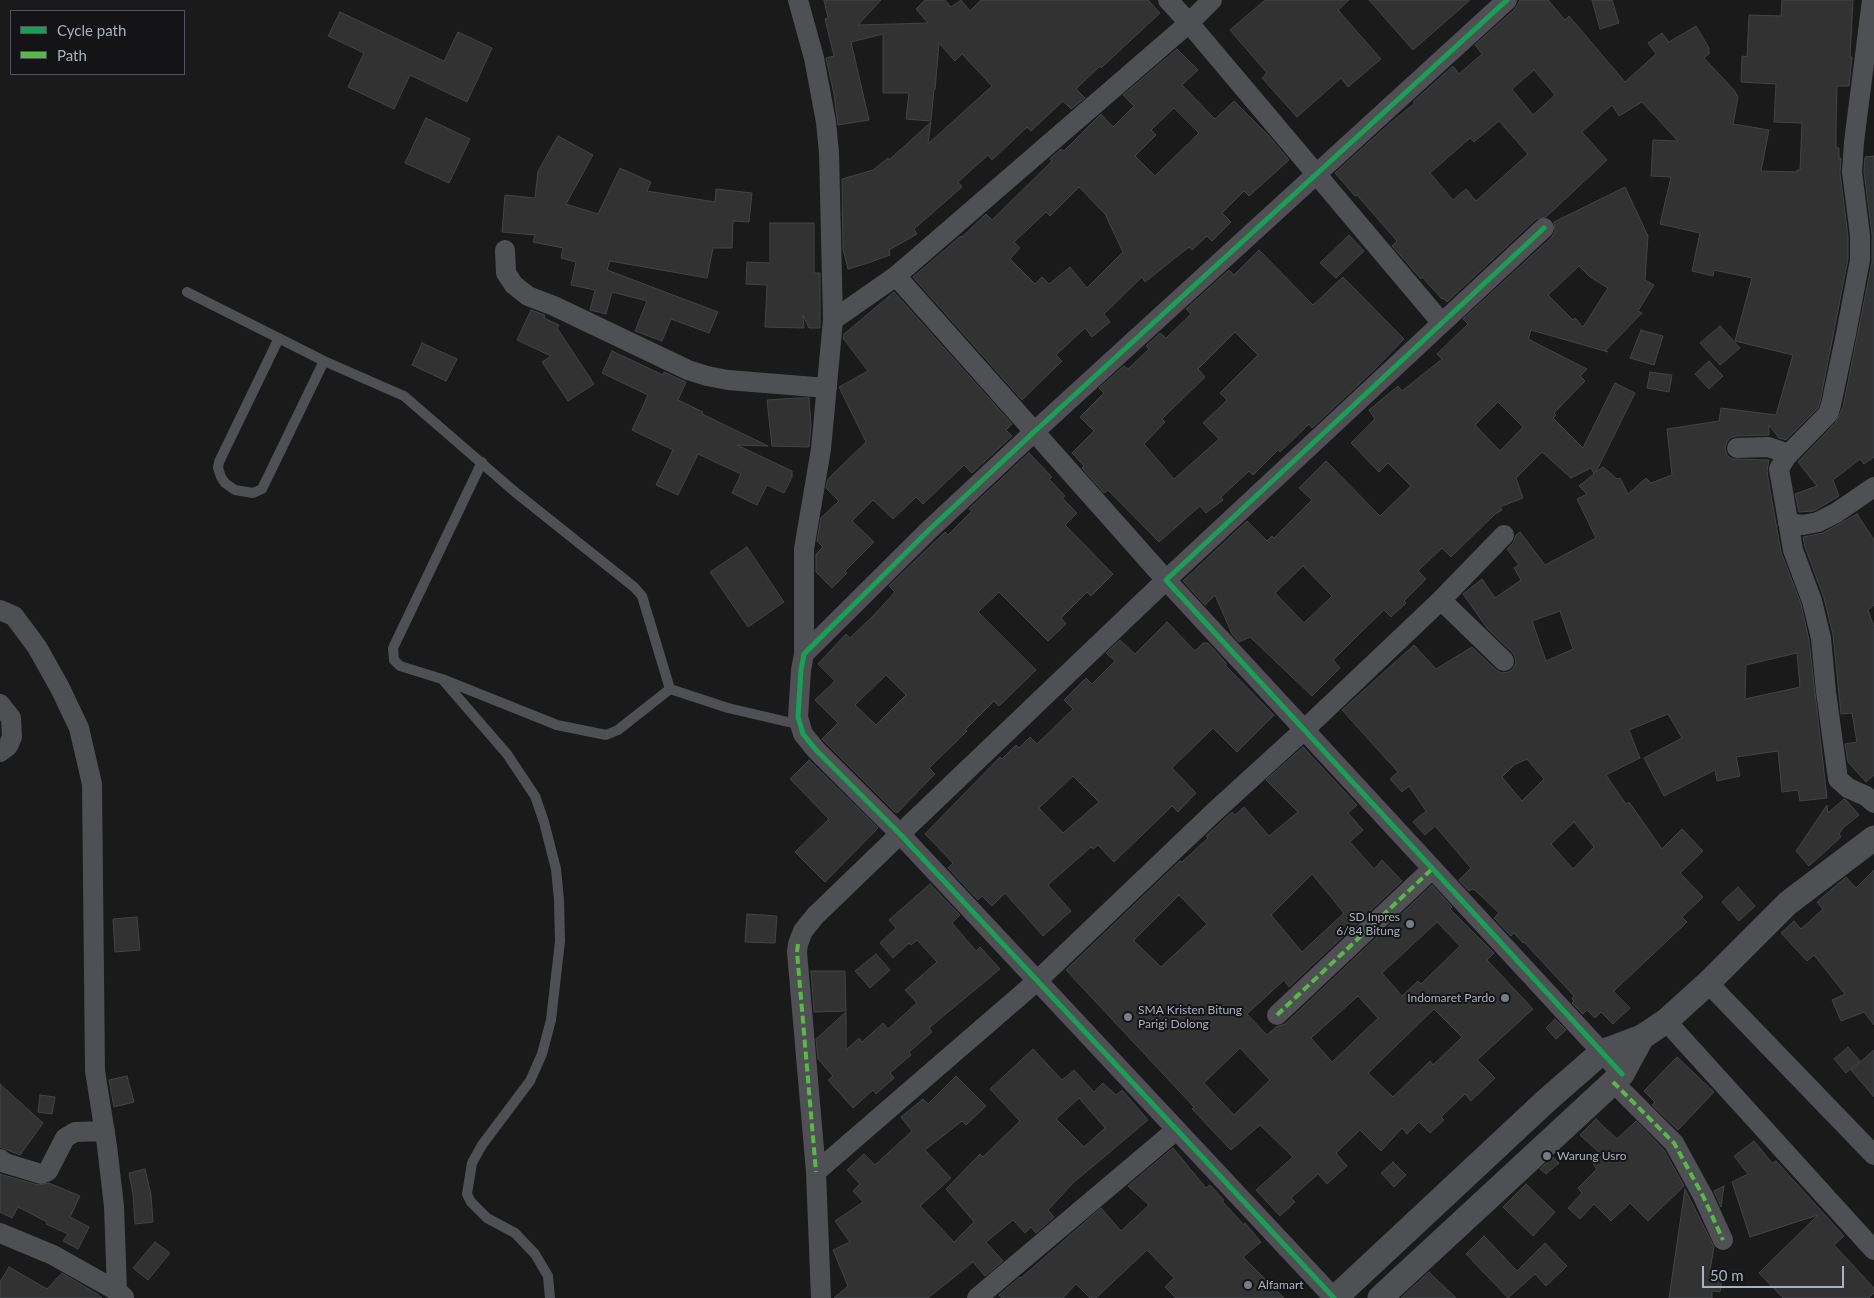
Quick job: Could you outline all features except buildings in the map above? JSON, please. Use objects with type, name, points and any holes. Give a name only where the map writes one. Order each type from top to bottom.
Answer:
[{"type":"street","points":[[798,0],[814,58],[826,122],[830,192],[833,320],[821,449],[804,550],[804,654],[798,690],[798,716],[803,734],[816,750],[900,834],[1334,1298],[1547,1100],[1602,1052],[1642,1037],[1666,1021],[1708,983],[1788,903],[1874,838]]},
{"type":"street","points":[[1168,0],[1189,22],[1441,322]]},
{"type":"street","points":[[833,320],[896,276],[1212,0]]},
{"type":"street","points":[[804,654],[929,530],[1034,432],[1508,0]]},
{"type":"street","points":[[1872,0],[1853,152],[1852,172],[1860,235],[1860,260],[1857,281],[1828,414],[1782,462],[1780,469],[1793,550],[1812,601],[1821,638],[1838,779],[1848,788],[1866,796],[1874,803]]},
{"type":"street","points":[[821,1298],[816,1172],[797,952],[803,931],[815,916],[1166,580],[1544,228]]},
{"type":"street","points":[[505,250],[506,273],[514,285],[528,296],[554,306],[688,370],[728,380],[827,388]]},
{"type":"street","points":[[896,276],[1166,580],[1602,1052],[1618,1078],[1674,1143],[1703,1196],[1723,1240]]},
{"type":"street","points":[[1737,448],[1768,447],[1789,454]]},
{"type":"street","points":[[1788,523],[1803,525],[1818,522],[1836,514],[1874,487]]},
{"type":"street","points":[[816,1172],[1037,981],[1441,600],[1504,535]]},
{"type":"street","points":[[1441,600],[1504,661]]},
{"type":"street","points":[[0,610],[14,616],[37,647],[60,688],[80,728],[92,784],[95,1070],[114,1206],[121,1294]]},
{"type":"street","points":[[0,704],[11,718],[12,737],[8,746],[0,752]]},
{"type":"street","points":[[1277,1016],[1432,868]]},
{"type":"street","points":[[1708,983],[1874,1155]]},
{"type":"street","points":[[1666,1021],[1874,1250]]},
{"type":"street","points":[[1380,1298],[1618,1078],[1642,1037]]},
{"type":"street","points":[[977,1298],[1176,1130]]},
{"type":"street","points":[[0,1159],[5,1163],[41,1174],[48,1171],[65,1138],[76,1132],[105,1131]]},
{"type":"street","points":[[0,1233],[53,1255],[121,1294]]},
{"type":"lane","points":[[186,292],[324,361],[404,396],[515,492],[634,587],[642,596],[670,689]]},
{"type":"lane","points":[[279,338],[219,462],[218,468],[221,476],[225,483],[235,490],[254,494],[262,488],[324,361]]},
{"type":"lane","points":[[482,462],[393,648],[394,660],[400,666],[442,679],[557,725],[606,735],[618,730],[670,689]]},
{"type":"lane","points":[[442,679],[507,754],[535,796],[556,869],[560,941],[551,1020],[544,1046],[530,1081],[482,1145],[472,1163],[467,1194],[471,1202],[486,1218],[515,1233],[535,1254],[548,1276],[550,1298]]},
{"type":"lane","points":[[670,689],[728,708],[801,725]]},
{"type":"marked path","points":[[1277,1015],[1432,869]]},
{"type":"marked path","points":[[798,944],[797,952],[816,1172]]},
{"type":"marked path","points":[[1613,1082],[1674,1143],[1703,1196],[1723,1240]]},
{"type":"cycle path","points":[[1334,1298],[900,834],[816,750],[803,734],[798,717],[801,670],[804,654],[929,530],[1507,0]]},
{"type":"cycle path","points":[[1544,228],[1166,580],[1622,1074]]},
{"type":"place","name":"SD Inpres 6/84 Bitung","points":[[1410,924]]},
{"type":"place","name":"Indomaret Pardo","points":[[1505,998]]},
{"type":"place","name":"SMA Kristen Bitung Parigi Dolong","points":[[1128,1017]]},
{"type":"place","name":"Warung Usro","points":[[1547,1156]]},
{"type":"place","name":"Alfamart","points":[[1248,1285]]}]
